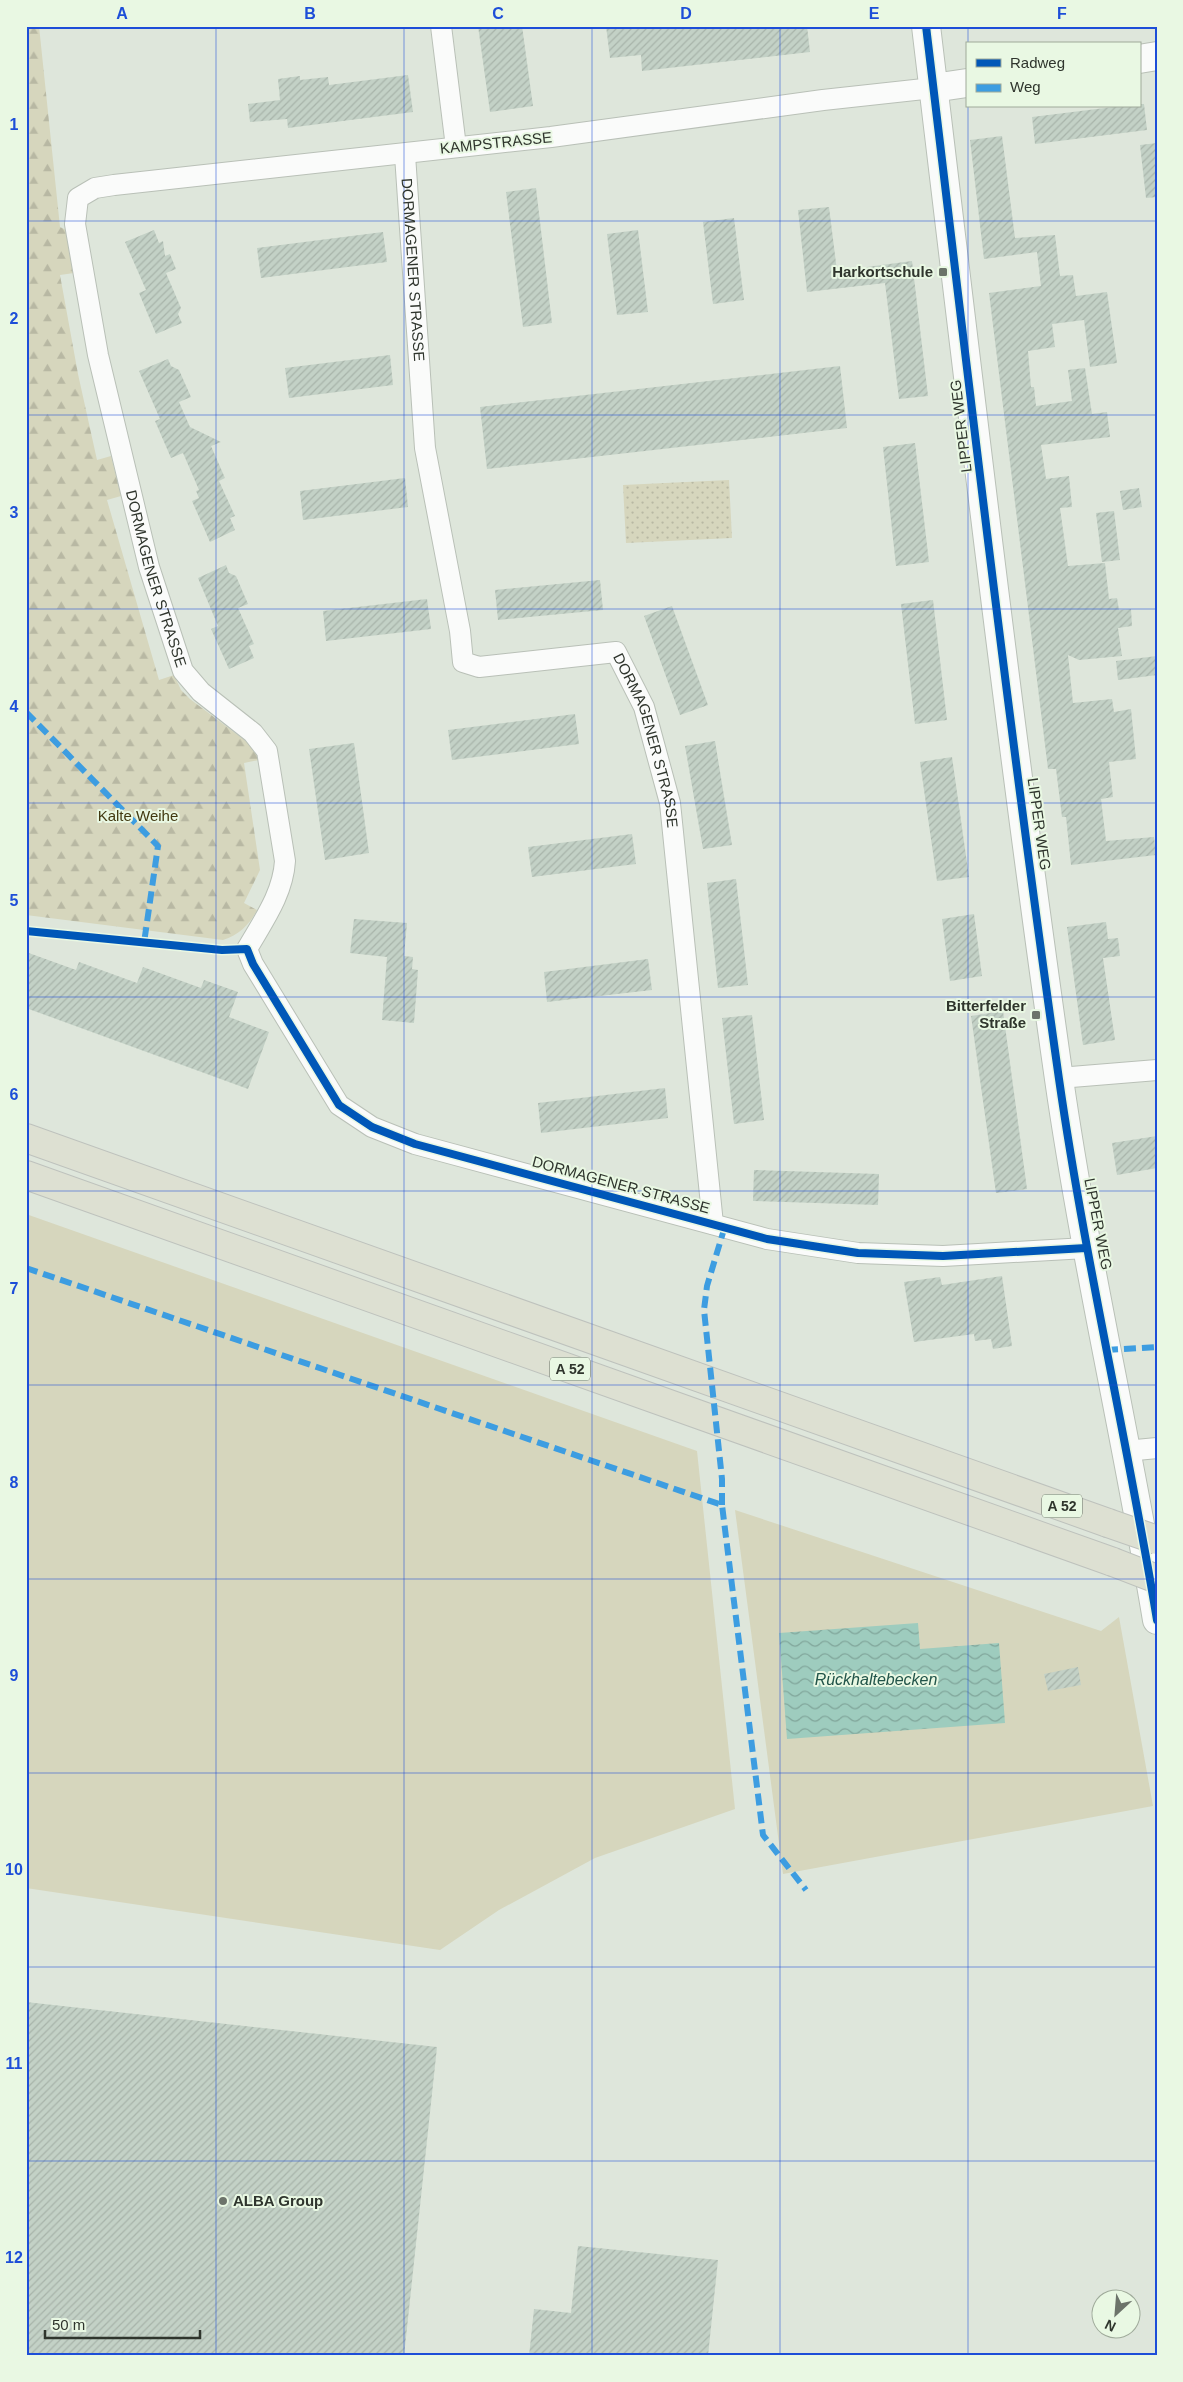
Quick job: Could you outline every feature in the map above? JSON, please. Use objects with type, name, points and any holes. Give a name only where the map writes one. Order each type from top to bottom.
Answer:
[{"type":"highway","name":"A 52","points":[[26,1138],[1157,1540]]},
{"type":"highway","name":"A 52","points":[[26,1175],[1157,1578]]},
{"type":"street","points":[[441,26],[456,147]]},
{"type":"street","name":"LIPPER WEG","points":[[926,26],[990,559],[1059,1078],[1086,1248],[1157,1620]]},
{"type":"street","points":[[1140,59],[1157,56]]},
{"type":"street","name":"KAMPSTRASSE","points":[[80,249],[75,224],[78,198],[95,188],[551,137],[823,100],[966,83]]},
{"type":"street","name":"DORMAGENER STRASSE","points":[[405,154],[425,448],[460,631],[463,662],[478,667],[616,652],[644,707],[670,803],[713,1224]]},
{"type":"street","name":"DORMAGENER STRASSE","points":[[80,249],[98,355],[122,460],[149,567],[183,671],[200,692],[253,732],[267,751],[285,862],[284,878],[279,892],[247,949],[253,964],[318,1075],[339,1105],[372,1126],[415,1144],[767,1239],[858,1253],[943,1256],[1086,1248]]},
{"type":"street","points":[[1059,1078],[1157,1070]]},
{"type":"street","points":[[1126,1451],[1157,1448]]},
{"type":"green space","name":"Kalte Weihe","points":[[26,26],[39,26],[60,227],[68,231],[74,273],[60,275],[78,374],[97,460],[111,456],[121,496],[107,500],[159,680],[174,675],[181,690],[190,699],[251,745],[257,752],[259,760],[244,763],[260,870],[244,903],[257,910],[243,928],[223,940],[26,915]]},
{"type":"green space","points":[[729,480],[732,538],[626,543],[623,485]]},
{"type":"green space","points":[[26,1214],[697,1451],[735,1809],[595,1858],[499,1910],[440,1950],[26,1888]]},
{"type":"green space","points":[[735,1510],[1101,1631],[1119,1617],[1153,1806],[783,1874]]},
{"type":"water","name":"Rückhaltebecken","points":[[918,1623],[920,1649],[999,1643],[1005,1723],[787,1739],[779,1633]]},
{"type":"building","points":[[478,26],[522,26],[533,106],[490,112]]},
{"type":"building","points":[[606,26],[807,26],[810,52],[642,71],[641,55],[610,58]]},
{"type":"building","points":[[408,75],[413,112],[288,128],[287,119],[250,122],[248,104],[280,100],[278,79],[300,76],[300,80],[328,77],[329,85]]},
{"type":"building","points":[[1140,104],[1144,104],[1147,130],[1035,144],[1032,117],[1105,108],[1140,108]]},
{"type":"building","points":[[1002,136],[1015,238],[1055,235],[1060,276],[1073,275],[1076,296],[1107,292],[1117,363],[1090,367],[1084,320],[1052,324],[1055,347],[1028,351],[1031,387],[1034,387],[1036,406],[1072,401],[1068,370],[1085,368],[1092,414],[1107,412],[1110,437],[1041,445],[1046,479],[1069,476],[1072,507],[1060,508],[1068,566],[1105,563],[1109,599],[1117,598],[1119,610],[1131,609],[1132,626],[1118,628],[1122,656],[1079,660],[1068,655],[1073,703],[1112,699],[1114,712],[1131,709],[1136,759],[1109,762],[1113,797],[1101,799],[1106,841],[1154,837],[1156,855],[1071,865],[1066,817],[1062,817],[1056,769],[1048,769],[989,293],[1041,286],[1037,252],[984,259],[970,140]]},
{"type":"building","points":[[1157,143],[1157,197],[1146,198],[1140,145]]},
{"type":"building","points":[[536,188],[552,323],[523,327],[506,192]]},
{"type":"building","points":[[829,207],[837,271],[912,261],[928,396],[899,399],[885,283],[807,292],[798,210]]},
{"type":"building","points":[[734,218],[744,300],[713,304],[703,222]]},
{"type":"building","points":[[154,230],[159,243],[163,241],[165,256],[170,254],[176,269],[166,273],[181,308],[178,314],[182,323],[156,334],[139,293],[146,290],[125,242]]},
{"type":"building","points":[[638,230],[648,312],[617,315],[607,234]]},
{"type":"building","points":[[383,232],[387,262],[261,278],[257,248]]},
{"type":"building","points":[[390,355],[393,385],[289,398],[285,368]]},
{"type":"building","points":[[168,359],[171,366],[179,370],[191,397],[179,402],[190,427],[221,442],[211,446],[225,478],[219,481],[235,516],[230,518],[235,530],[210,542],[192,501],[199,498],[196,491],[199,490],[183,453],[171,458],[155,421],[160,419],[139,371]]},
{"type":"building","points":[[840,366],[847,428],[487,469],[480,407]]},
{"type":"building","points":[[915,443],[929,562],[896,566],[883,447]]},
{"type":"building","points":[[405,478],[408,507],[303,520],[300,491]]},
{"type":"building","points":[[1139,488],[1142,507],[1123,510],[1120,491]]},
{"type":"building","points":[[1114,511],[1120,560],[1102,562],[1096,513]]},
{"type":"building","points":[[226,565],[229,573],[236,576],[248,604],[238,608],[254,644],[249,646],[254,658],[229,669],[211,629],[218,626],[198,578]]},
{"type":"building","points":[[600,580],[603,610],[498,620],[495,590]]},
{"type":"building","points":[[427,599],[431,629],[326,641],[323,611]]},
{"type":"building","points":[[933,600],[947,720],[915,724],[901,604]]},
{"type":"building","points":[[672,606],[708,705],[680,715],[644,616]]},
{"type":"building","points":[[1157,656],[1157,675],[1118,680],[1116,661]]},
{"type":"building","points":[[575,714],[579,744],[452,760],[448,730]]},
{"type":"building","points":[[715,741],[732,845],[703,849],[685,746]]},
{"type":"building","points":[[354,743],[369,853],[325,860],[309,749]]},
{"type":"building","points":[[952,757],[969,877],[937,881],[920,762]]},
{"type":"building","points":[[632,834],[636,864],[532,877],[528,847]]},
{"type":"building","points":[[736,879],[748,985],[718,988],[707,883]]},
{"type":"building","points":[[974,914],[982,976],[950,981],[942,919]]},
{"type":"building","points":[[354,919],[407,923],[404,956],[413,957],[412,969],[418,970],[414,1023],[382,1020],[387,957],[350,953]]},
{"type":"building","points":[[1106,922],[1108,939],[1118,938],[1120,956],[1103,958],[1115,1040],[1083,1045],[1067,927]]},
{"type":"building","points":[[26,952],[76,970],[79,962],[137,983],[143,967],[201,988],[204,980],[238,992],[229,1017],[269,1032],[248,1089],[26,1008]]},
{"type":"building","points":[[648,959],[652,990],[547,1002],[544,972]]},
{"type":"building","points":[[1003,1011],[1027,1189],[996,1193],[971,1016]]},
{"type":"building","points":[[752,1015],[764,1120],[734,1124],[722,1018]]},
{"type":"building","points":[[665,1088],[668,1118],[541,1133],[538,1103]]},
{"type":"building","points":[[1157,1136],[1157,1168],[1117,1175],[1112,1143]]},
{"type":"building","points":[[754,1170],[879,1174],[878,1205],[753,1201]]},
{"type":"building","points":[[1002,1276],[1012,1346],[993,1349],[991,1339],[975,1341],[974,1334],[914,1342],[904,1282],[940,1277],[942,1285]]},
{"type":"building","points":[[1078,1667],[1081,1685],[1048,1691],[1044,1674]]},
{"type":"building","name":"ALBA Group","points":[[26,2002],[437,2047],[404,2356],[26,2356]]},
{"type":"building","points":[[578,2246],[718,2260],[708,2356],[529,2356],[534,2309],[571,2313]]},
{"type":"marked path","points":[[26,712],[158,846],[144,943]]},
{"type":"marked path","points":[[722,1505],[722,1479],[704,1310],[707,1286],[725,1226]]},
{"type":"marked path","points":[[26,1268],[722,1505],[763,1835],[806,1890]]},
{"type":"marked path","points":[[1106,1350],[1157,1347]]},
{"type":"cycle path","points":[[926,26],[1006,685],[1059,1079],[1081,1214],[1157,1620]]},
{"type":"cycle path","points":[[26,931],[222,950],[247,949],[253,964],[339,1105],[372,1127],[415,1144],[767,1239],[858,1253],[943,1256],[1086,1248]]},
{"type":"place","name":"Harkortschule","points":[[943,272]]},
{"type":"place","name":"Bitterfelder Straße","points":[[1036,1015]]},
{"type":"place","name":"ALBA Group","points":[[223,2201]]}]
